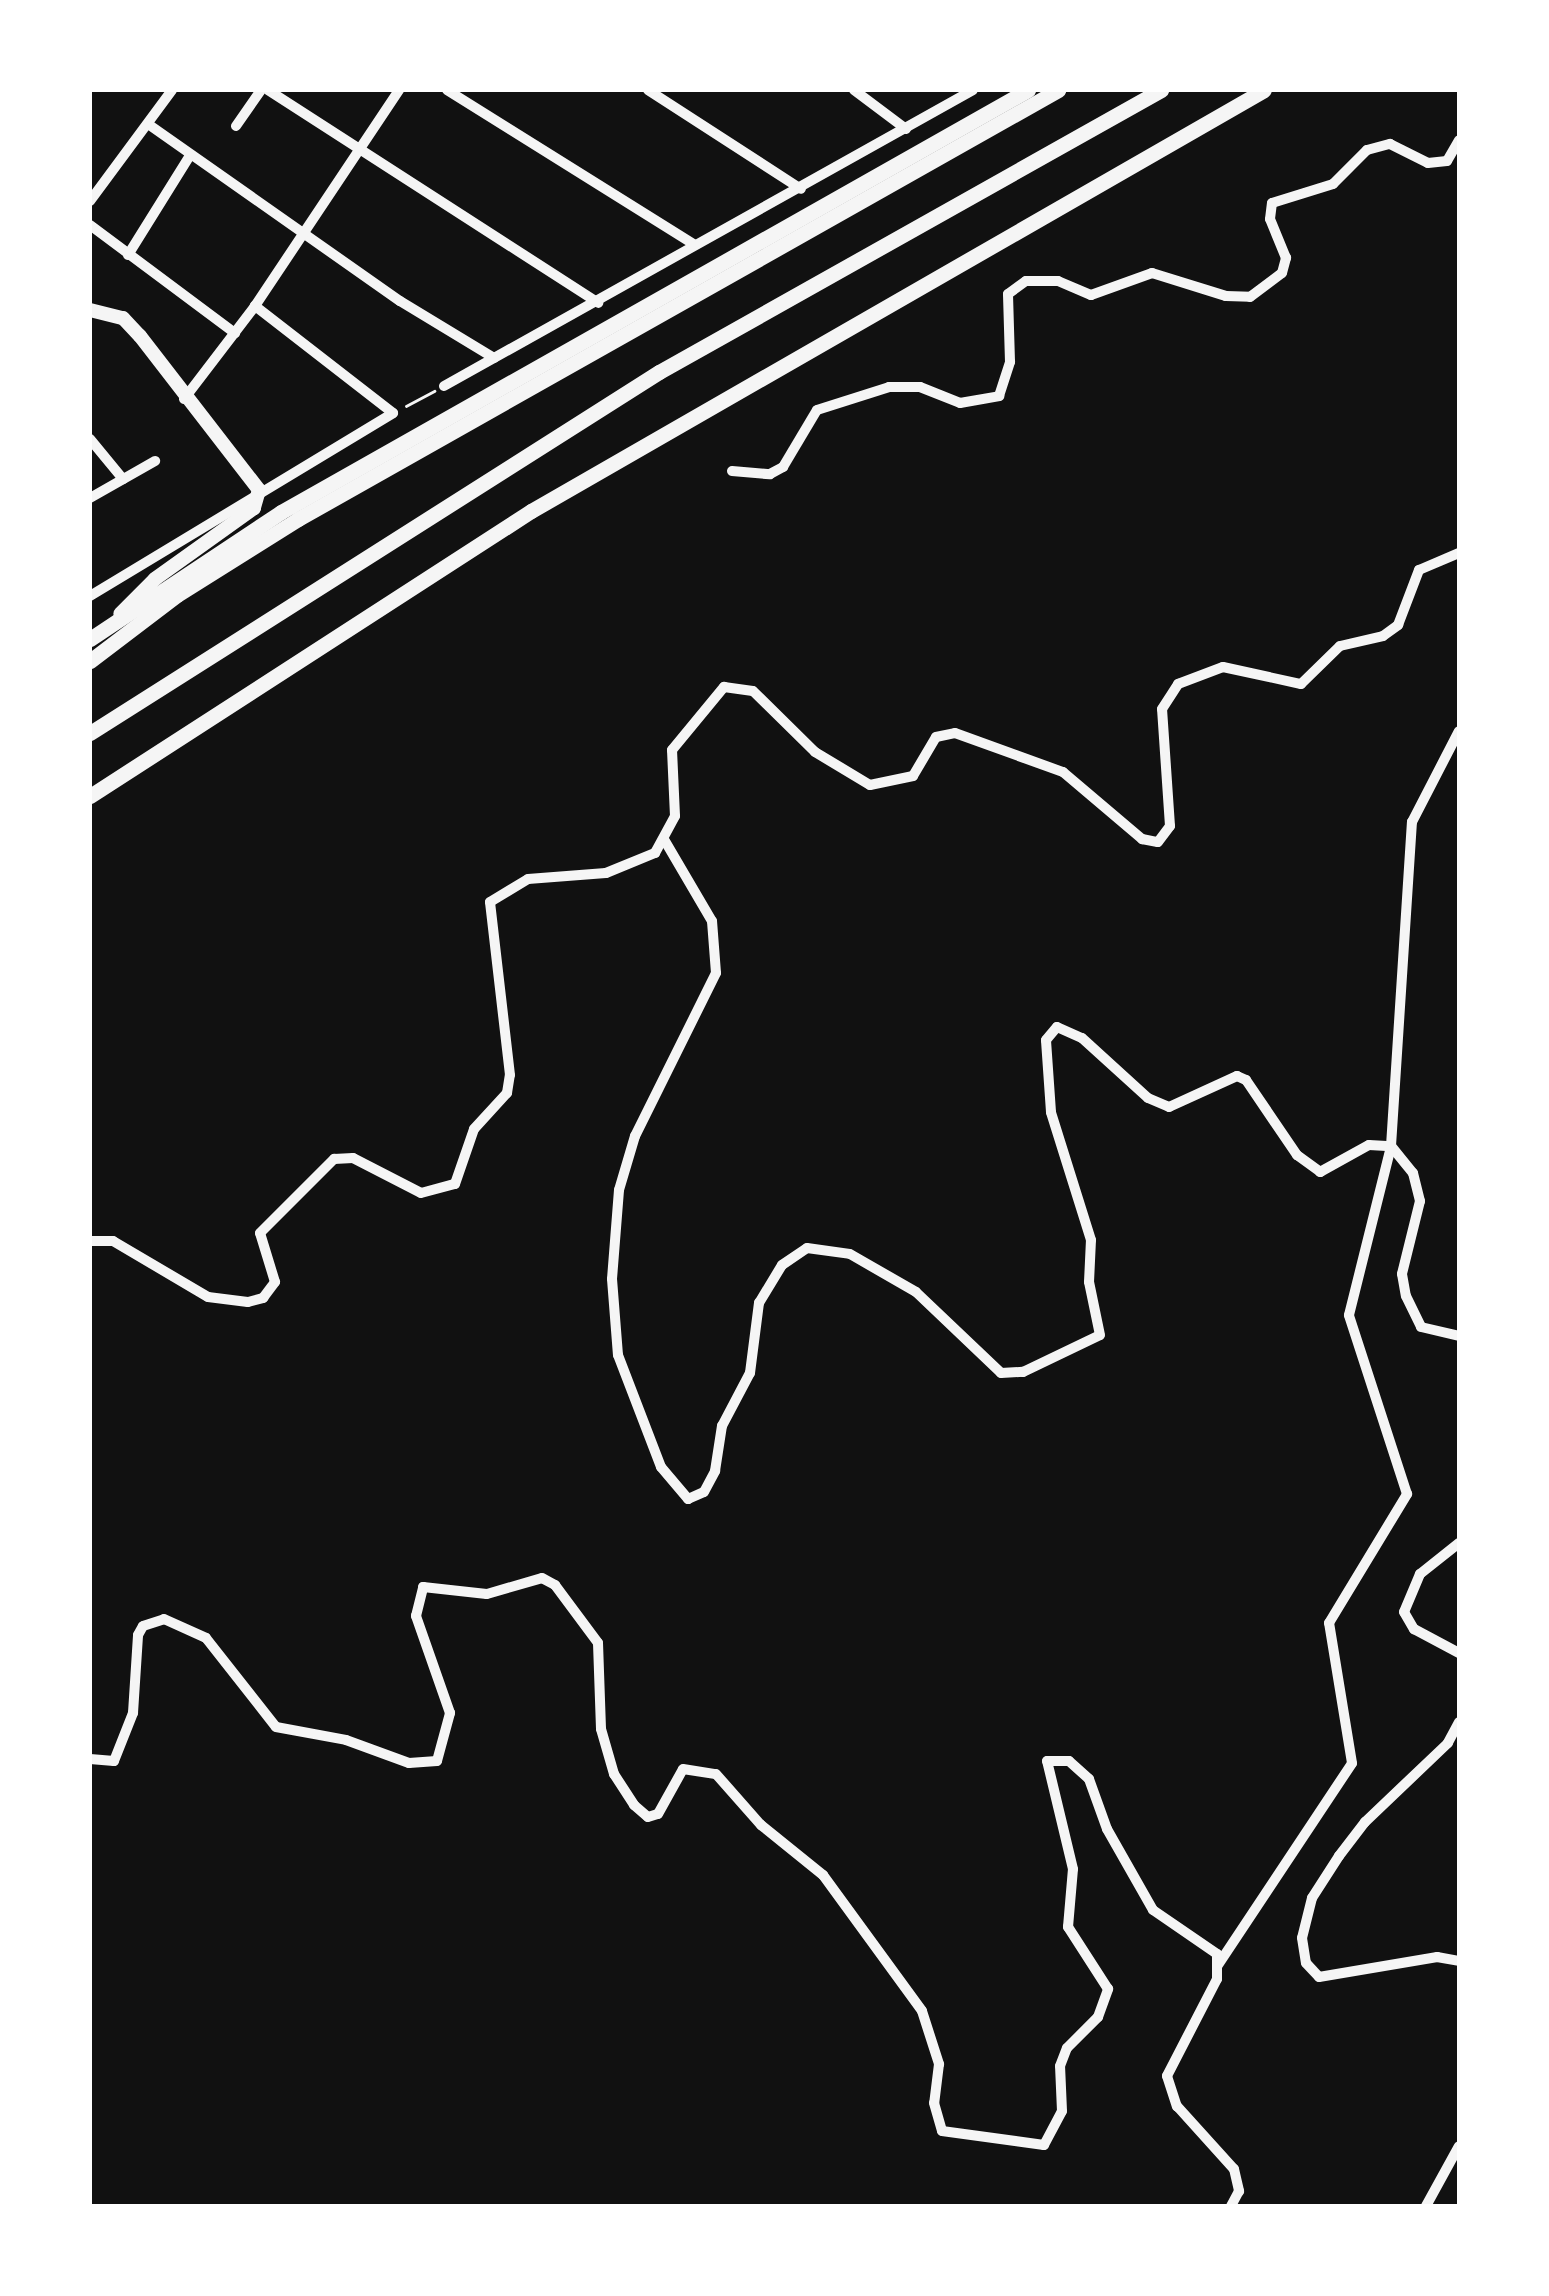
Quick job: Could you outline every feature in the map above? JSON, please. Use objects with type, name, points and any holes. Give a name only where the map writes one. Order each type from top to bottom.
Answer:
[{"type":"main road","points":[[90,640],[280,512],[1028,90]]},
{"type":"main road","points":[[90,661],[177,595],[298,519],[1058,90]]},
{"type":"main road","points":[[90,733],[659,372],[1160,90]]},
{"type":"main road","points":[[90,796],[546,501],[1264,90]]},
{"type":"main road","points":[[90,310],[123,318],[184,400],[259,490],[254,508],[155,579],[111,624]]},
{"type":"street","points":[[90,201],[172,90]]},
{"type":"street","points":[[236,126],[265,90],[598,303]]},
{"type":"street","points":[[184,400],[255,306],[399,90]]},
{"type":"street","points":[[447,90],[695,245]]},
{"type":"street","points":[[648,90],[800,189]]},
{"type":"street","points":[[854,90],[906,129]]},
{"type":"street","points":[[444,386],[973,90]]},
{"type":"street","points":[[148,124],[303,235],[494,358]]},
{"type":"street","points":[[732,471],[770,474],[783,467],[817,410],[890,387],[920,387],[960,403],[998,396],[1010,362],[1008,294],[1026,281],[1058,282],[1091,295],[1152,273],[1226,296],[1250,297],[1282,273],[1286,258],[1270,218],[1272,203],[1333,184],[1367,150],[1390,144],[1412,149],[1428,162],[1447,161],[1459,140]]},
{"type":"street","points":[[128,255],[189,157]]},
{"type":"street","points":[[90,225],[235,332]]},
{"type":"street","points":[[90,596],[259,490],[394,413],[255,306]]},
{"type":"street","points":[[90,439],[123,479]]},
{"type":"street","points":[[90,498],[155,461]]},
{"type":"street","points":[[90,1241],[113,1241],[208,1297],[248,1302],[264,1298],[275,1282],[260,1233],[334,1159],[353,1158],[421,1193],[455,1184],[474,1130],[507,1093],[510,1076],[510,1026],[494,966],[490,902],[528,879],[640,862],[665,841],[677,798],[672,750],[716,693],[738,686],[753,691],[814,752],[870,785],[913,776],[936,737],[955,733],[1063,772],[1142,839],[1158,842],[1170,826],[1162,709],[1178,684],[1223,668],[1301,684],[1340,646],[1383,636],[1398,625],[1419,570],[1459,554]]},
{"type":"street","points":[[1232,2206],[1239,2191],[1234,2169],[1177,2106],[1168,2076],[1218,1965],[1352,1763],[1329,1623],[1407,1494],[1349,1315],[1391,1146],[1412,822],[1459,731]]},
{"type":"street","points":[[665,841],[712,921],[716,973],[635,1136],[619,1190],[612,1279],[618,1355],[661,1467],[688,1499],[704,1492],[715,1471],[722,1426],[750,1373],[759,1303],[782,1265],[807,1248],[850,1254],[916,1292],[1001,1374],[1023,1372],[1100,1335],[1089,1282],[1091,1240],[1051,1112],[1046,1040],[1051,1029],[1082,1038],[1148,1098],[1169,1106],[1237,1076],[1246,1080],[1297,1155],[1320,1172],[1369,1145],[1391,1146],[1413,1173],[1420,1202],[1402,1274],[1406,1296],[1422,1328],[1459,1336]]},
{"type":"street","points":[[1459,1543],[1420,1574],[1404,1612],[1414,1629],[1459,1652]]},
{"type":"street","points":[[90,1759],[114,1760],[133,1713],[138,1635],[143,1626],[164,1619],[206,1638],[276,1727],[336,1737],[409,1763],[437,1761],[450,1713],[416,1616],[423,1587],[487,1594],[542,1578],[555,1585],[598,1642],[601,1730],[614,1774],[634,1806],[648,1817],[658,1814],[683,1769],[704,1768],[823,1876],[922,2011],[939,2064],[934,2103],[942,2131],[1044,2144],[1062,2111],[1060,2066],[1066,2048],[1105,2006],[1108,1990],[1068,1928],[1073,1869],[1047,1761],[1056,1757],[1079,1767],[1134,1885],[1152,1910],[1206,1943],[1218,1965]]},
{"type":"street","points":[[1459,1722],[1448,1743],[1348,1845],[1312,1898],[1302,1938],[1306,1964],[1318,1977],[1437,1956],[1459,1961]]},
{"type":"street","points":[[1426,2206],[1459,2146]]},
{"type":"path","points":[[394,413],[444,386]]}]
